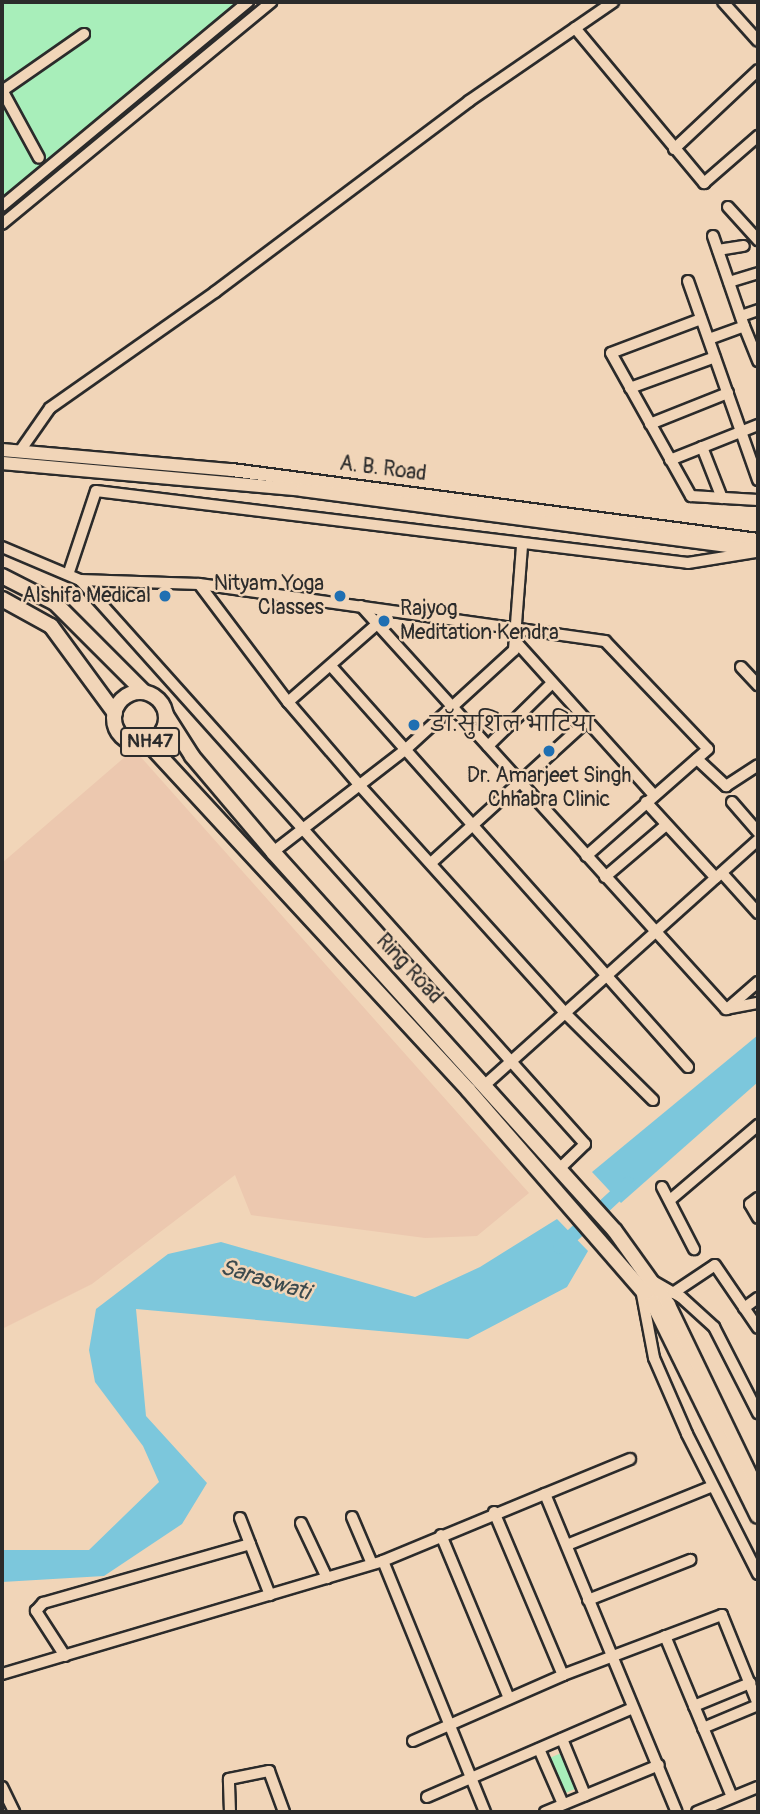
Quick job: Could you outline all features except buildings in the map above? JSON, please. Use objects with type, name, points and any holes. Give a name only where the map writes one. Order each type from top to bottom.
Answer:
[{"type":"highway","name":"NH47","points":[[2,576],[55,603],[144,692],[159,700],[166,715],[160,735],[148,743],[133,743],[121,735],[115,713],[125,697],[144,692]]},
{"type":"highway","points":[[2,599],[51,625],[115,713]]},
{"type":"highway","name":"Ring Road","points":[[166,715],[192,756],[273,852],[486,1084],[615,1231],[652,1280],[758,1492]]},
{"type":"highway","points":[[148,743],[469,1091],[653,1303],[685,1362],[756,1512]]},
{"type":"main road","name":"A. B. Road","points":[[2,450],[245,472],[758,540]]},
{"type":"main road","name":"A. B. Road","points":[[2,463],[302,490],[758,550]]},
{"type":"street","points":[[2,206],[248,2]]},
{"type":"street","points":[[2,224],[271,2]]},
{"type":"street","points":[[20,451],[50,408],[613,2]]},
{"type":"street","points":[[723,2],[758,41]]},
{"type":"street","points":[[575,28],[704,183],[758,136]]},
{"type":"street","points":[[39,158],[2,91],[84,34]]},
{"type":"street","points":[[674,149],[758,70]]},
{"type":"street","points":[[728,207],[758,240]]},
{"type":"street","points":[[713,236],[758,361]]},
{"type":"street","points":[[718,250],[744,246]]},
{"type":"street","points":[[729,282],[758,273]]},
{"type":"street","points":[[688,281],[758,480]]},
{"type":"street","points":[[709,339],[758,310]]},
{"type":"street","points":[[701,318],[611,353],[691,496],[758,500]]},
{"type":"street","points":[[630,388],[715,357]]},
{"type":"street","points":[[650,424],[728,393]]},
{"type":"street","points":[[670,460],[758,425]]},
{"type":"street","points":[[702,447],[722,498]]},
{"type":"street","points":[[69,572],[96,491],[99,471]]},
{"type":"street","points":[[96,491],[522,546],[688,563],[758,550]]},
{"type":"street","points":[[273,852],[361,787],[405,750],[517,643],[522,546]]},
{"type":"street","points":[[2,547],[69,572],[80,580],[304,827],[585,1144],[560,1168]]},
{"type":"street","points":[[80,580],[199,583],[519,631],[605,641],[708,749],[586,856]]},
{"type":"street","points":[[199,583],[288,702],[361,787],[567,1015],[653,1100]]},
{"type":"street","points":[[361,606],[726,1009]]},
{"type":"street","points":[[288,702],[377,624]]},
{"type":"street","points":[[517,643],[551,684],[588,720],[650,798],[666,825],[758,911]]},
{"type":"street","points":[[331,666],[688,1067]]},
{"type":"street","points":[[741,667],[758,685]]},
{"type":"street","points":[[488,746],[551,684]]},
{"type":"street","points":[[431,863],[588,720]]},
{"type":"street","points":[[697,759],[726,786],[758,765]]},
{"type":"street","points":[[732,802],[758,832]]},
{"type":"street","points":[[605,877],[666,825]]},
{"type":"street","points":[[486,1084],[567,1015],[758,839]]},
{"type":"street","points":[[726,1009],[758,982]]},
{"type":"street","points":[[726,1009],[758,1003]]},
{"type":"street","points":[[670,1200],[758,1125]]},
{"type":"street","points":[[662,1187],[694,1249]]},
{"type":"street","points":[[758,1198],[750,1204],[758,1218]]},
{"type":"street","points":[[673,1293],[715,1265],[758,1328]]},
{"type":"street","points":[[758,1413],[714,1327],[673,1293],[652,1280],[640,1290],[654,1358],[713,1486],[758,1574]]},
{"type":"street","points":[[744,1308],[758,1298]]},
{"type":"street","points":[[2,1674],[383,1561],[630,1459]]},
{"type":"street","points":[[567,1545],[713,1486]]},
{"type":"street","points":[[545,1494],[677,1812]]},
{"type":"street","points":[[494,1513],[563,1675]]},
{"type":"street","points":[[352,1517],[372,1564]]},
{"type":"street","points":[[240,1518],[270,1595]]},
{"type":"street","points":[[301,1522],[327,1578]]},
{"type":"street","points":[[441,1535],[509,1698]]},
{"type":"street","points":[[65,1656],[39,1617],[39,1605],[250,1544]]},
{"type":"street","points":[[589,1600],[690,1560]]},
{"type":"street","points":[[383,1561],[485,1812]]},
{"type":"street","points":[[413,1741],[563,1675],[722,1615],[758,1704],[704,1728]]},
{"type":"street","points":[[665,1636],[732,1797]]},
{"type":"street","points":[[694,1706],[750,1683]]},
{"type":"street","points":[[427,1797],[633,1707]]},
{"type":"street","points":[[562,1739],[585,1795]]},
{"type":"street","points":[[539,1749],[563,1804]]},
{"type":"street","points":[[545,1812],[659,1765]]},
{"type":"street","points":[[230,1812],[231,1776],[269,1771],[285,1812]]},
{"type":"street","points":[[2,1787],[14,1812]]},
{"type":"street","points":[[697,1812],[758,1787]]},
{"type":"shaded area","points":[[139,755],[529,1193],[477,1236],[425,1238],[251,1215],[235,1175],[92,1284],[2,1329],[2,863],[126,756]]},
{"type":"green space","points":[[2,2],[249,2],[2,206]]},
{"type":"green space","points":[[564,1752],[577,1788],[561,1795],[547,1759]]},
{"type":"water","points":[[758,1035],[758,1082],[621,1203],[592,1172]]},
{"type":"water","points":[[557,1219],[588,1251],[567,1287],[468,1339],[136,1309],[146,1416],[207,1483],[182,1524],[104,1576],[2,1582],[2,1550],[89,1550],[159,1482],[143,1446],[95,1382],[89,1350],[96,1309],[168,1254],[221,1242],[415,1297],[480,1267]]},
{"type":"waterway","name":"Saraswati","points":[[560,1247],[628,1184]]},
{"type":"place","name":"Alshifa Medical","points":[[165,596]]},
{"type":"place","name":"Nityam Yoga Classes","points":[[340,596]]},
{"type":"place","name":"Rajyog Meditation Kendra","points":[[384,621]]},
{"type":"place","name":"डॉ.सुशिल भाटिया","points":[[414,725]]},
{"type":"place","name":"Dr. Amarjeet Singh Chhabra Clinic","points":[[549,751]]}]
